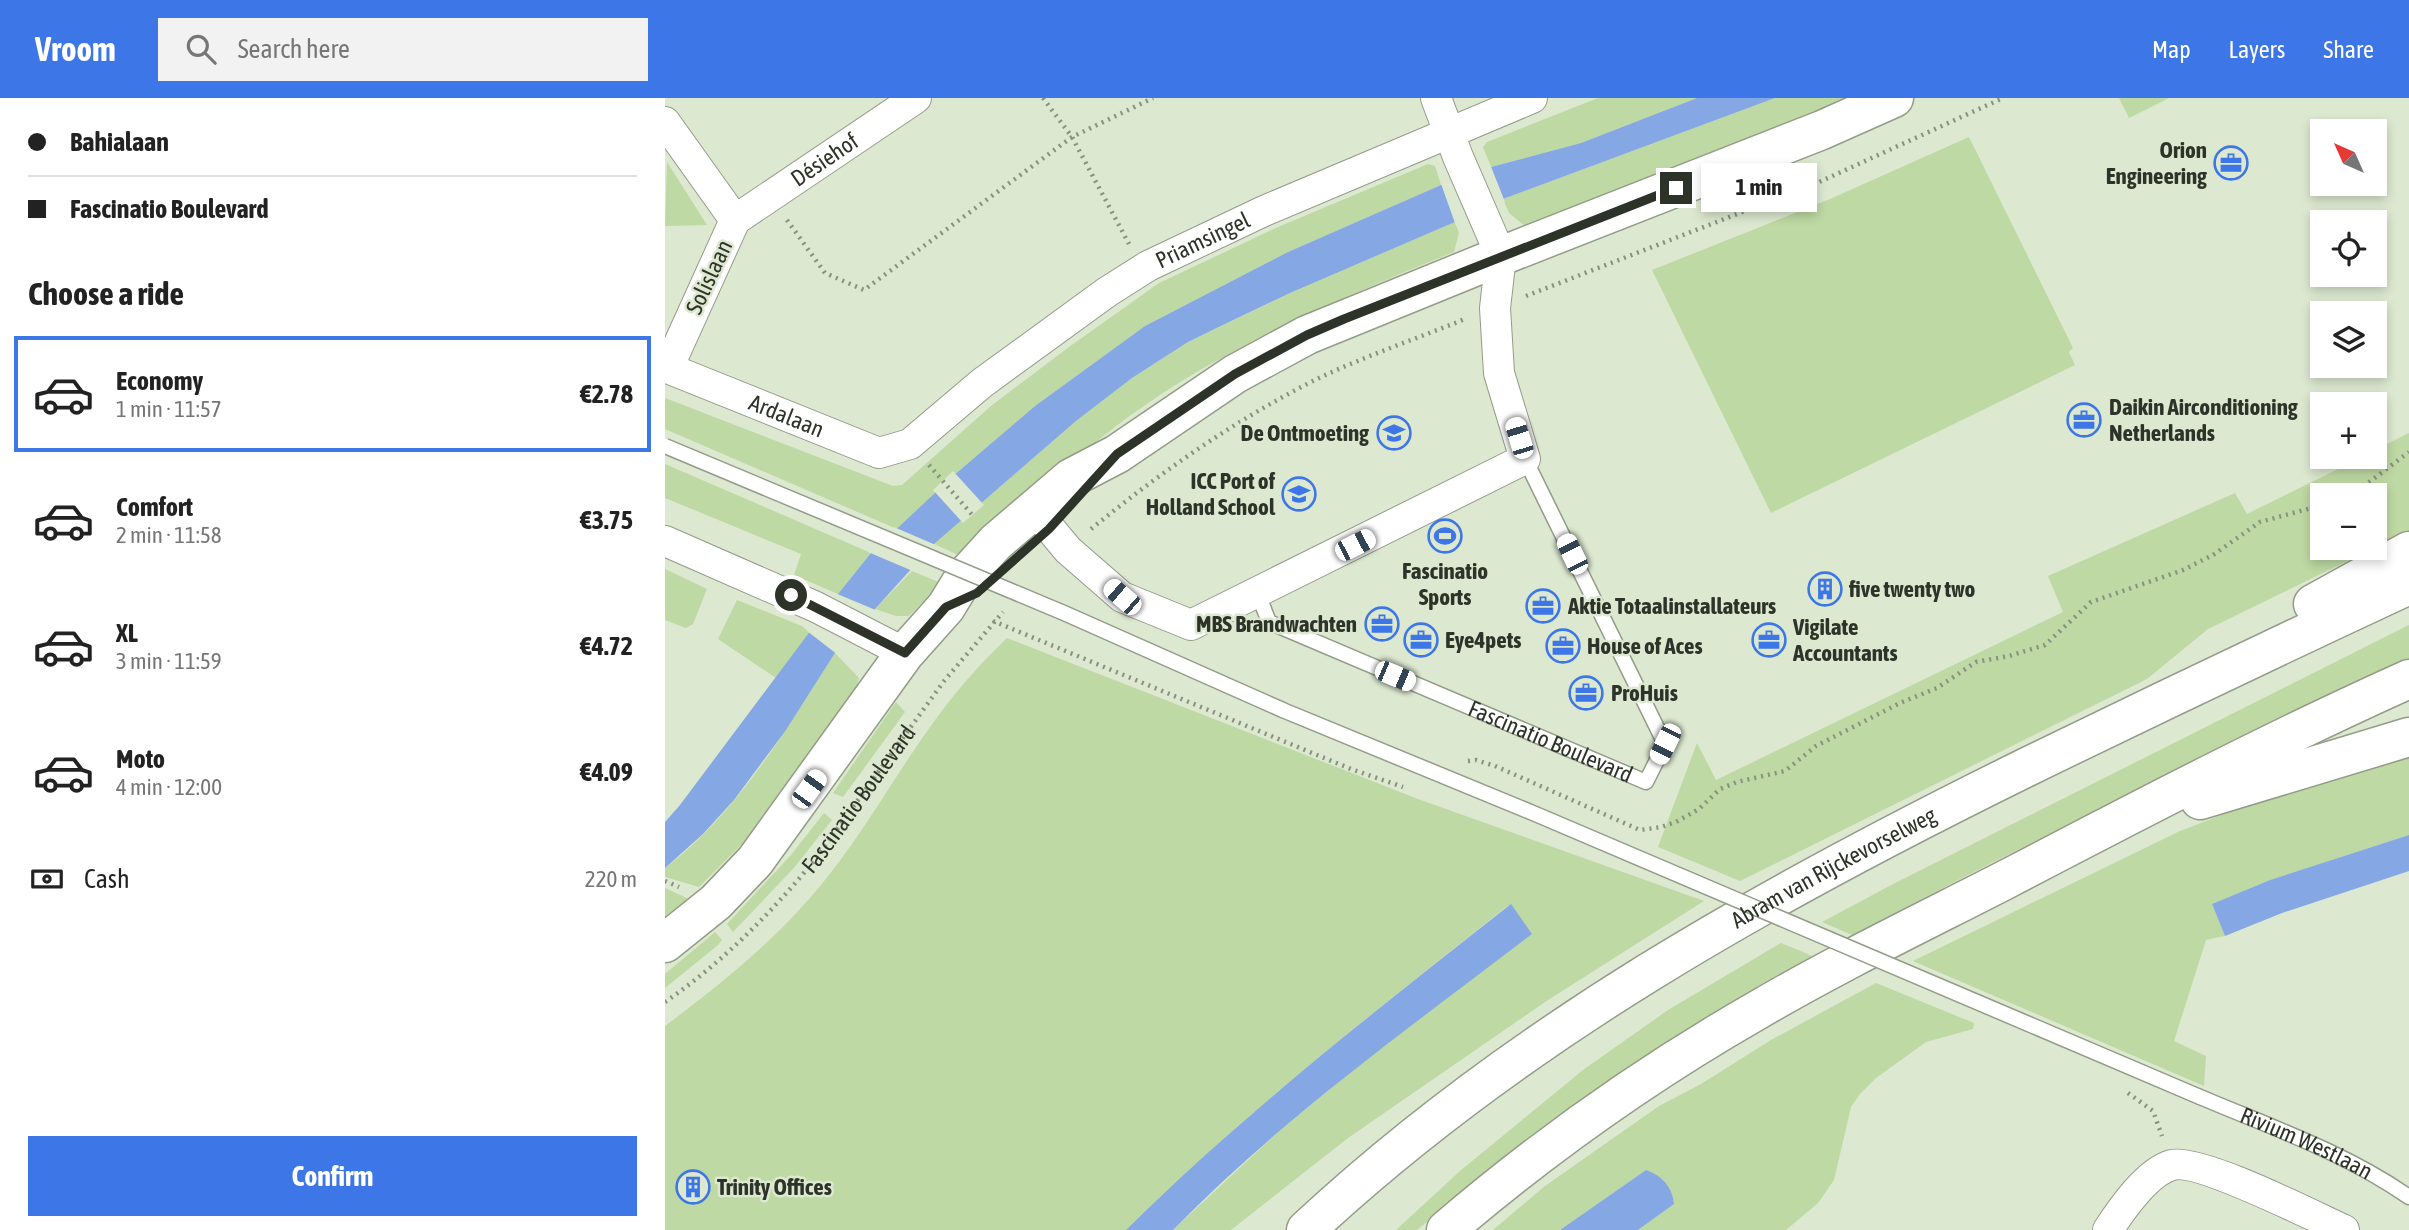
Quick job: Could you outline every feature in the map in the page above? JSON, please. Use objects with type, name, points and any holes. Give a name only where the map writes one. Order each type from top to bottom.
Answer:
[{"type":"main road","name":"Fascinatio Boulevard","points":[[665,943],[716,902],[755,861],[905,653],[946,607],[965,576],[996,542],[1041,519],[1071,478],[1117,454],[1195,399],[1276,350],[1344,319],[1494,239],[1809,135],[1894,98]]},
{"type":"main road","points":[[2187,689],[2281,622],[2409,551]]},
{"type":"main road","name":"Abram van Rijckevorselweg","points":[[1306,1230],[1391,1154],[1496,1073],[1654,969],[1827,869],[1953,804],[2187,689],[2409,585]]},
{"type":"main road","points":[[1445,1230],[1592,1115],[1709,1038],[1824,974],[2111,825],[2334,713],[2409,679]]},
{"type":"main road","points":[[2111,825],[2337,761],[2409,737]]},
{"type":"street","name":"Désiehof","points":[[735,220],[916,98]]},
{"type":"street","points":[[1436,98],[1494,239]]},
{"type":"street","name":"Priamsingel","points":[[917,453],[982,383],[1107,292],[1142,270],[1264,211],[1453,144],[1532,98]]},
{"type":"street","name":"Solislaan","points":[[665,122],[735,220],[666,367]]},
{"type":"street","name":"Fascinatio Boulevard","points":[[1494,239],[1499,373],[1525,460]]},
{"type":"street","name":"Ardalaan","points":[[666,367],[879,453],[917,453]]},
{"type":"street","points":[[1041,519],[1068,550],[1122,597],[1191,625],[1525,460]]},
{"type":"street","points":[[665,541],[816,607],[905,653]]},
{"type":"street","points":[[2108,1230],[2125,1203],[2151,1178],[2173,1165],[2207,1169],[2344,1230]]},
{"type":"lane","name":"Rivium Westlaan","points":[[665,446],[2330,1152],[2387,1181],[2409,1197]]},
{"type":"lane","name":"Fascinatio Boulevard","points":[[1258,594],[1269,622],[1646,782],[1665,744],[1525,460]]},
{"type":"path","points":[[1043,98],[1072,137],[1142,270]]},
{"type":"path","points":[[770,196],[825,273],[864,290],[1072,137],[1153,98]]},
{"type":"path","points":[[2368,483],[2409,452]]},
{"type":"path","points":[[917,453],[975,518]]},
{"type":"path","points":[[1457,762],[1476,760],[1495,766],[1640,830],[1661,827],[1699,809],[1720,789],[1737,782],[1785,771],[1816,746],[1900,703],[1937,688],[1976,662],[2045,645],[2091,602],[2183,569],[2213,555],[2260,522],[2310,508]]},
{"type":"path","name":"Fascinatio Boulevard","points":[[665,1002],[721,959],[796,883],[944,681],[993,621],[1010,606]]},
{"type":"path","points":[[993,621],[1351,769],[1412,790]]},
{"type":"path","points":[[1390,783],[1400,778]]},
{"type":"path","points":[[2125,1091],[2153,1111],[2173,1165]]},
{"type":"green space","points":[[1598,98],[1697,98],[1581,143],[1491,167],[1483,147],[1487,142]]},
{"type":"green space","points":[[1775,98],[1849,98],[1733,147],[1526,227],[1509,213],[1503,199]]},
{"type":"green space","points":[[2119,98],[2169,98],[2129,118]]},
{"type":"green space","points":[[1969,137],[2073,348],[2069,352],[2075,365],[1771,513],[1652,270],[1830,199]]},
{"type":"green space","points":[[667,162],[707,225],[665,226]]},
{"type":"green space","points":[[1428,164],[1435,166],[1441,185],[1288,252],[1145,326],[1035,406],[953,476],[897,529],[665,429],[665,398],[893,486],[902,485],[991,406],[1159,283],[1278,227]]},
{"type":"green space","points":[[1455,222],[1459,233],[1454,252],[1287,324],[1206,366],[1131,415],[1088,449],[965,558],[934,544],[1076,421],[1132,378],[1188,342],[1290,293]]},
{"type":"green space","points":[[2409,433],[2409,531],[2387,542],[2387,483],[2310,483],[2310,560],[2349,560],[2208,629],[2147,679],[1740,881],[1658,847],[1697,743],[1716,780],[2063,612],[2048,576],[2235,493],[2247,514],[2338,469],[2387,469],[2387,444]]},
{"type":"green space","points":[[665,464],[871,553],[838,594],[794,575],[801,554],[665,498]]},
{"type":"green space","points":[[665,569],[707,589],[693,624],[686,628],[665,620]]},
{"type":"green space","points":[[912,571],[941,583],[909,616],[896,616],[875,609]]},
{"type":"green space","points":[[737,600],[802,626],[810,633],[776,678],[718,639]]},
{"type":"green space","points":[[2409,625],[2409,660],[1999,859],[1852,935],[1822,922],[1895,883]]},
{"type":"green space","points":[[1007,638],[1418,799],[1704,901],[1548,1000],[1348,1138],[1231,1230],[1173,1230],[1276,1134],[1359,1065],[1510,904],[1265,1102],[1126,1230],[665,1230],[665,1026],[752,956],[811,897],[848,850],[935,720]]},
{"type":"green space","points":[[835,653],[859,678],[855,694],[759,827],[699,887],[665,877],[665,868],[691,847],[738,796],[799,710]]},
{"type":"green space","points":[[896,702],[905,712],[843,797],[833,793]]},
{"type":"green space","points":[[2409,750],[2409,835],[2270,880],[2212,904],[2225,936],[2206,940],[2174,1041],[2206,1056],[2204,1086],[1913,961],[2180,831],[2289,789]]},
{"type":"green space","points":[[824,813],[832,820],[793,869],[733,932],[727,924],[791,855]]},
{"type":"green space","points":[[665,888],[691,900],[665,920]]},
{"type":"green space","points":[[715,932],[722,940],[718,945],[665,988],[665,974]]},
{"type":"green space","points":[[1781,943],[1815,957],[1611,1080],[1533,1135],[1417,1230],[1396,1230],[1460,1171],[1583,1070],[1668,1010]]},
{"type":"green space","points":[[1876,983],[1974,1023],[1973,1029],[1926,1042],[1876,1078],[1860,1094],[1851,1107],[1834,1180],[1818,1203],[1786,1230],[1638,1230],[1674,1204],[1646,1170],[1560,1230],[1493,1230],[1545,1186],[1659,1106],[1701,1084],[1771,1040]]},
{"type":"water","points":[[1697,98],[1775,98],[1503,199],[1225,324],[1188,342],[1132,378],[1076,421],[934,544],[835,653],[786,730],[734,800],[703,834],[665,868],[665,822],[838,594],[871,553],[953,476],[1035,406],[1145,326],[1288,252],[1441,185],[1491,167],[1581,143]]},
{"type":"water","points":[[2409,835],[2409,871],[2282,913],[2225,936],[2212,904],[2270,880]]},
{"type":"water","points":[[1511,904],[1532,934],[1302,1112],[1214,1189],[1173,1230],[1126,1230],[1265,1102]]},
{"type":"water","points":[[1646,1170],[1665,1182],[1674,1204],[1638,1230],[1560,1230]]},
{"type":"pier","points":[[1490,164],[1505,202],[1456,226],[1440,181]]},
{"type":"pier","points":[[953,471],[984,505],[963,523],[933,490]]},
{"type":"pier","points":[[894,527],[938,546],[915,572],[868,552]]},
{"type":"pier","points":[[835,593],[878,611],[838,655],[807,631]]},
{"type":"place","name":"Orion Engineering","points":[[2231,163]]},
{"type":"place","name":"Daikin Airconditioning Netherlands","points":[[2084,420]]},
{"type":"place","name":"De Ontmoeting","points":[[1394,433]]},
{"type":"place","name":"ICC Port of Holland School","points":[[1299,494]]},
{"type":"place","name":"Fascinatio Sports","points":[[1445,536]]},
{"type":"place","name":"five twenty two","points":[[1825,589]]},
{"type":"place","name":"Aktie Totaalinstallateurs","points":[[1543,606]]},
{"type":"place","name":"MBS Brandwachten","points":[[1382,624]]},
{"type":"place","name":"Eye4pets","points":[[1421,640]]},
{"type":"place","name":"Vigilate Accountants","points":[[1769,640]]},
{"type":"place","name":"House of Aces","points":[[1563,646]]},
{"type":"place","name":"ProHuis","points":[[1586,693]]},
{"type":"place","name":"Trinity Offices","points":[[693,1187]]},
{"type":"route","points":[[791,595],[905,653],[946,607],[977,593],[1015,561],[1049,529],[1117,454],[1235,374],[1276,350],[1344,319],[1676,188]]}]
